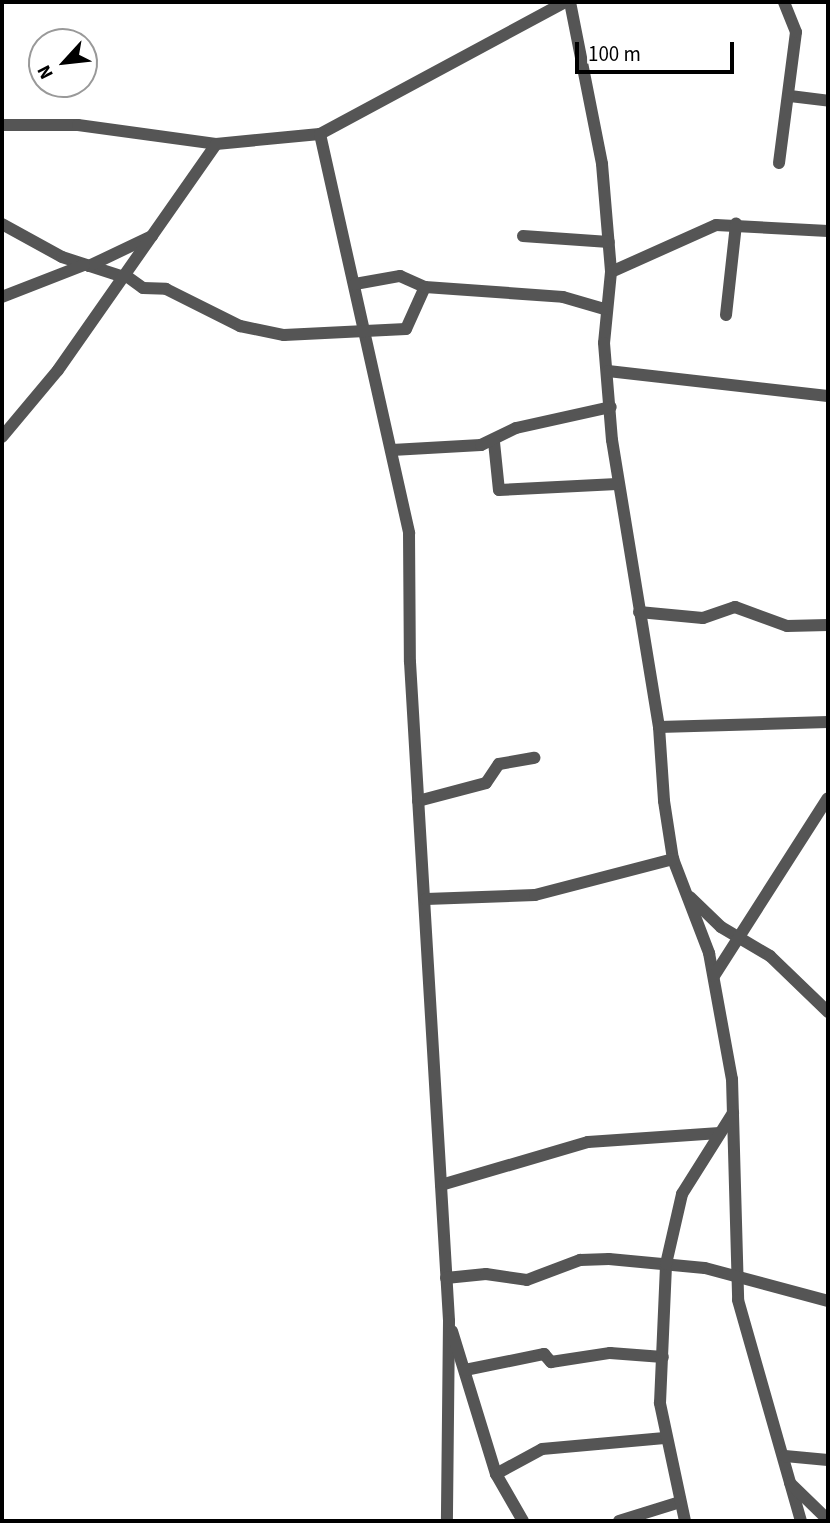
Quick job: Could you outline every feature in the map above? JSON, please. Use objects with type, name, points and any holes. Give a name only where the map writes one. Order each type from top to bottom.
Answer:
[{"type":"street","points":[[2,125],[90,126],[216,144],[320,134],[568,2],[591,93],[609,242],[611,272],[604,309],[617,484],[659,727],[673,859],[714,976],[733,1113],[736,1276],[758,1382],[785,1456],[801,1521]]},
{"type":"street","points":[[779,163],[790,96],[796,32],[784,2]]},
{"type":"street","points":[[790,96],[828,101]]},
{"type":"street","points":[[320,134],[409,533],[418,801],[426,899],[449,1321],[447,1521]]},
{"type":"street","points":[[2,437],[58,370],[216,144]]},
{"type":"street","points":[[2,224],[86,266],[125,276],[143,288],[166,289],[249,330],[296,335],[363,328],[409,327],[425,287]]},
{"type":"street","points":[[611,272],[689,233],[736,224],[828,231]]},
{"type":"street","points":[[726,315],[736,224]]},
{"type":"street","points":[[2,297],[86,266],[154,235]]},
{"type":"street","points":[[523,236],[609,242]]},
{"type":"street","points":[[355,284],[400,276],[425,287],[563,297],[604,309]]},
{"type":"street","points":[[608,371],[828,396]]},
{"type":"street","points":[[392,450],[494,442],[516,428],[611,407]]},
{"type":"street","points":[[494,442],[499,491],[617,484]]},
{"type":"street","points":[[639,612],[703,618],[735,607],[786,626],[828,625]]},
{"type":"street","points":[[659,727],[828,722]]},
{"type":"street","points":[[418,801],[485,783],[499,764],[534,758]]},
{"type":"street","points":[[714,976],[828,798]]},
{"type":"street","points":[[426,899],[535,895],[673,859]]},
{"type":"street","points":[[682,889],[828,1012]]},
{"type":"street","points":[[685,1521],[665,1438],[663,1357],[666,1264],[682,1194],[733,1113]]},
{"type":"street","points":[[441,1185],[588,1142],[720,1133]]},
{"type":"street","points":[[446,1278],[486,1274],[527,1280],[595,1259],[666,1264],[736,1276],[828,1301]]},
{"type":"street","points":[[449,1321],[496,1474],[523,1521]]},
{"type":"street","points":[[465,1370],[543,1354],[551,1362],[610,1353],[663,1357]]},
{"type":"street","points":[[496,1474],[542,1449],[665,1438]]},
{"type":"street","points":[[785,1456],[828,1460]]},
{"type":"street","points":[[790,1482],[828,1520]]},
{"type":"street","points":[[619,1521],[680,1502]]}]
